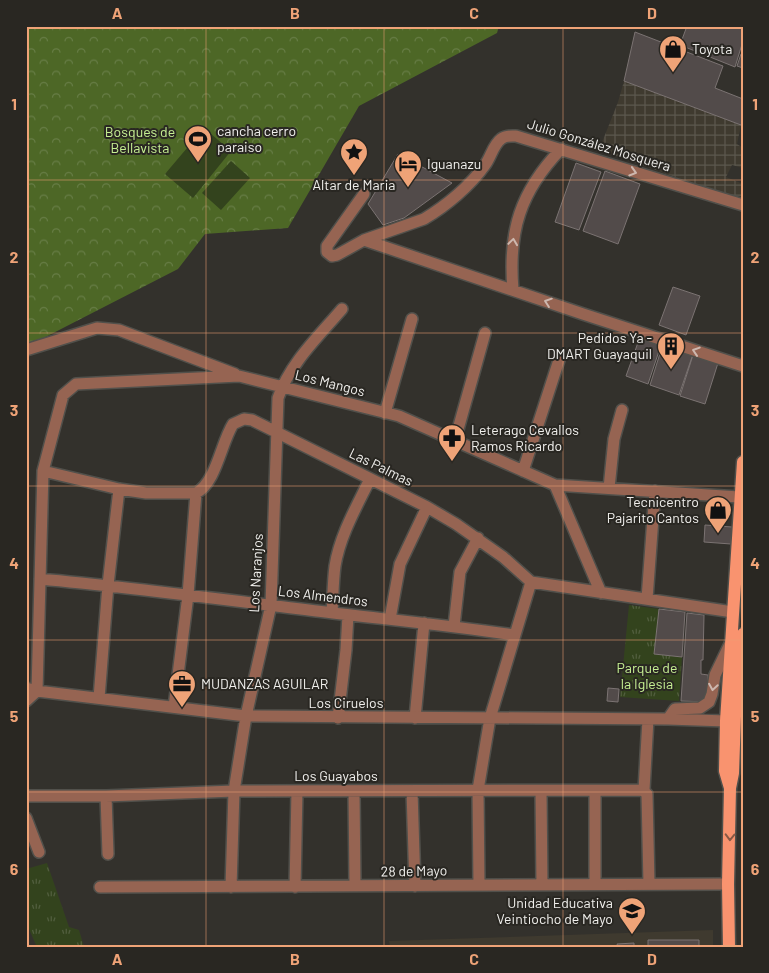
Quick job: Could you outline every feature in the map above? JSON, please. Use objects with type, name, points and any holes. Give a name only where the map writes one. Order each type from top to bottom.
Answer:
[{"type":"main road","points":[[729,947],[730,788],[733,773],[730,718],[731,642],[739,544],[739,497],[743,462]]},
{"type":"main road","points":[[730,718],[743,634]]},
{"type":"street","name":"Julio González Mosquera","points":[[364,240],[424,219],[430,215],[462,190],[485,166],[502,138],[508,136],[516,136],[562,149],[743,205]]},
{"type":"street","points":[[513,290],[512,242],[521,209],[538,177],[562,149]]},
{"type":"street","points":[[364,194],[327,246],[327,252],[332,256],[364,240],[743,366]]},
{"type":"street","name":"Los Naranjos","points":[[231,887],[234,791],[246,716],[271,604],[278,398],[282,387],[301,358],[342,309]]},
{"type":"street","points":[[385,413],[412,319]]},
{"type":"street","points":[[26,350],[97,328],[119,330],[239,376]]},
{"type":"street","points":[[455,440],[485,333]]},
{"type":"street","points":[[523,471],[559,360]]},
{"type":"street","name":"Los Mangos","points":[[43,471],[63,395],[76,384],[239,376],[399,416],[555,484],[739,497]]},
{"type":"street","points":[[609,488],[614,439],[622,410]]},
{"type":"street","name":"Las Palmas","points":[[196,493],[201,491],[208,482],[233,424],[244,419],[252,420],[427,507],[478,538],[531,582]]},
{"type":"street","points":[[26,701],[32,690],[40,579],[43,471],[118,489],[146,492],[196,493],[188,595],[174,707]]},
{"type":"street","points":[[332,613],[336,565],[340,546],[370,479]]},
{"type":"street","points":[[555,484],[601,593]]},
{"type":"street","points":[[99,698],[118,489]]},
{"type":"street","points":[[647,599],[655,491]]},
{"type":"street","points":[[390,619],[400,564],[427,507]]},
{"type":"street","points":[[454,626],[460,572],[478,538]]},
{"type":"street","name":"Los Almendros","points":[[40,579],[271,604],[514,635]]},
{"type":"street","points":[[479,885],[478,790],[490,718],[531,582],[733,612]]},
{"type":"street","points":[[338,718],[348,614]]},
{"type":"street","points":[[415,718],[424,623]]},
{"type":"street","name":"Los Ciruelos","points":[[668,719],[677,708],[700,708],[709,702],[715,676],[731,642]]},
{"type":"street","name":"Los Ciruelos","points":[[32,690],[246,716],[338,718],[730,718]]},
{"type":"street","points":[[648,719],[645,791],[649,884]]},
{"type":"street","name":"Los Guayabos","points":[[26,796],[106,796],[234,791],[645,791]]},
{"type":"street","points":[[295,887],[297,791]]},
{"type":"street","points":[[354,791],[355,886]]},
{"type":"street","points":[[412,791],[415,886]]},
{"type":"street","points":[[541,791],[542,885]]},
{"type":"street","points":[[595,791],[595,883]]},
{"type":"street","points":[[106,796],[108,854]]},
{"type":"street","points":[[26,818],[39,852]]},
{"type":"street","name":"28 de Mayo","points":[[100,887],[295,887],[595,883],[728,884]]},
{"type":"shaded area","points":[[624,81],[741,125],[737,144],[743,148],[743,168],[732,165],[726,177],[743,184],[743,201],[599,150],[618,102]]},
{"type":"shaded area","name":"Unidad Educativa Veintiocho de Mayo","points":[[713,930],[713,947],[390,947],[389,941]]},
{"type":"green space","name":"Bosques de Bellavista","points":[[26,26],[499,26],[497,33],[359,106],[288,228],[205,234],[178,269],[26,347]]},
{"type":"green space","name":"cancha cerro paraiso","points":[[204,128],[231,151],[193,198],[165,174]]},
{"type":"green space","points":[[231,161],[250,178],[221,210],[202,193]]},
{"type":"green space","name":"Parque de la Iglesia","points":[[629,605],[659,609],[655,654],[682,657],[679,701],[620,697]]},
{"type":"green space","points":[[47,863],[69,927],[79,930],[84,947],[40,947],[36,945],[26,922],[26,869]]},
{"type":"building","points":[[687,26],[743,26],[743,41],[735,67],[680,45]]},
{"type":"building","name":"Toyota","points":[[635,32],[723,66],[715,88],[743,99],[743,119],[741,125],[624,81]]},
{"type":"building","points":[[741,54],[743,55],[743,68],[737,66]]},
{"type":"building","points":[[398,154],[452,183],[404,218],[383,225],[368,204]]},
{"type":"building","points":[[576,163],[601,172],[579,230],[555,222]]},
{"type":"building","points":[[605,171],[640,184],[618,244],[583,231]]},
{"type":"building","points":[[673,287],[700,296],[686,335],[659,325]]},
{"type":"building","points":[[640,337],[661,345],[648,384],[626,376]]},
{"type":"building","name":"Pedidos Ya - DMART Guayaquil","points":[[663,344],[693,354],[679,395],[650,385]]},
{"type":"building","points":[[693,355],[718,363],[705,404],[680,396]]},
{"type":"building","name":"Tecnicentro Pajarito Cantos","points":[[705,525],[732,527],[731,544],[704,542]]},
{"type":"building","points":[[659,609],[685,612],[682,657],[654,654]]},
{"type":"building","points":[[687,613],[704,615],[701,674],[708,675],[707,702],[681,701]]},
{"type":"building","points":[[608,688],[619,689],[618,702],[607,701]]},
{"type":"building","points":[[648,940],[699,940],[699,947],[648,947]]},
{"type":"building","points":[[634,943],[634,947],[618,947],[617,944]]},
{"type":"place","name":"Toyota","points":[[673,73]]},
{"type":"place","name":"cancha cerro paraiso","points":[[198,163]]},
{"type":"place","name":"Altar de Maria","points":[[354,176]]},
{"type":"place","name":"Iguanazu","points":[[408,188]]},
{"type":"place","name":"Pedidos Ya - DMART Guayaquil","points":[[671,370]]},
{"type":"place","name":"Leterago Cevallos Ramos Ricardo","points":[[452,462]]},
{"type":"place","name":"Tecnicentro Pajarito Cantos","points":[[718,534]]},
{"type":"place","name":"MUDANZAS AGUILAR","points":[[182,708]]},
{"type":"place","name":"Unidad Educativa Veintiocho de Mayo","points":[[632,935]]}]
